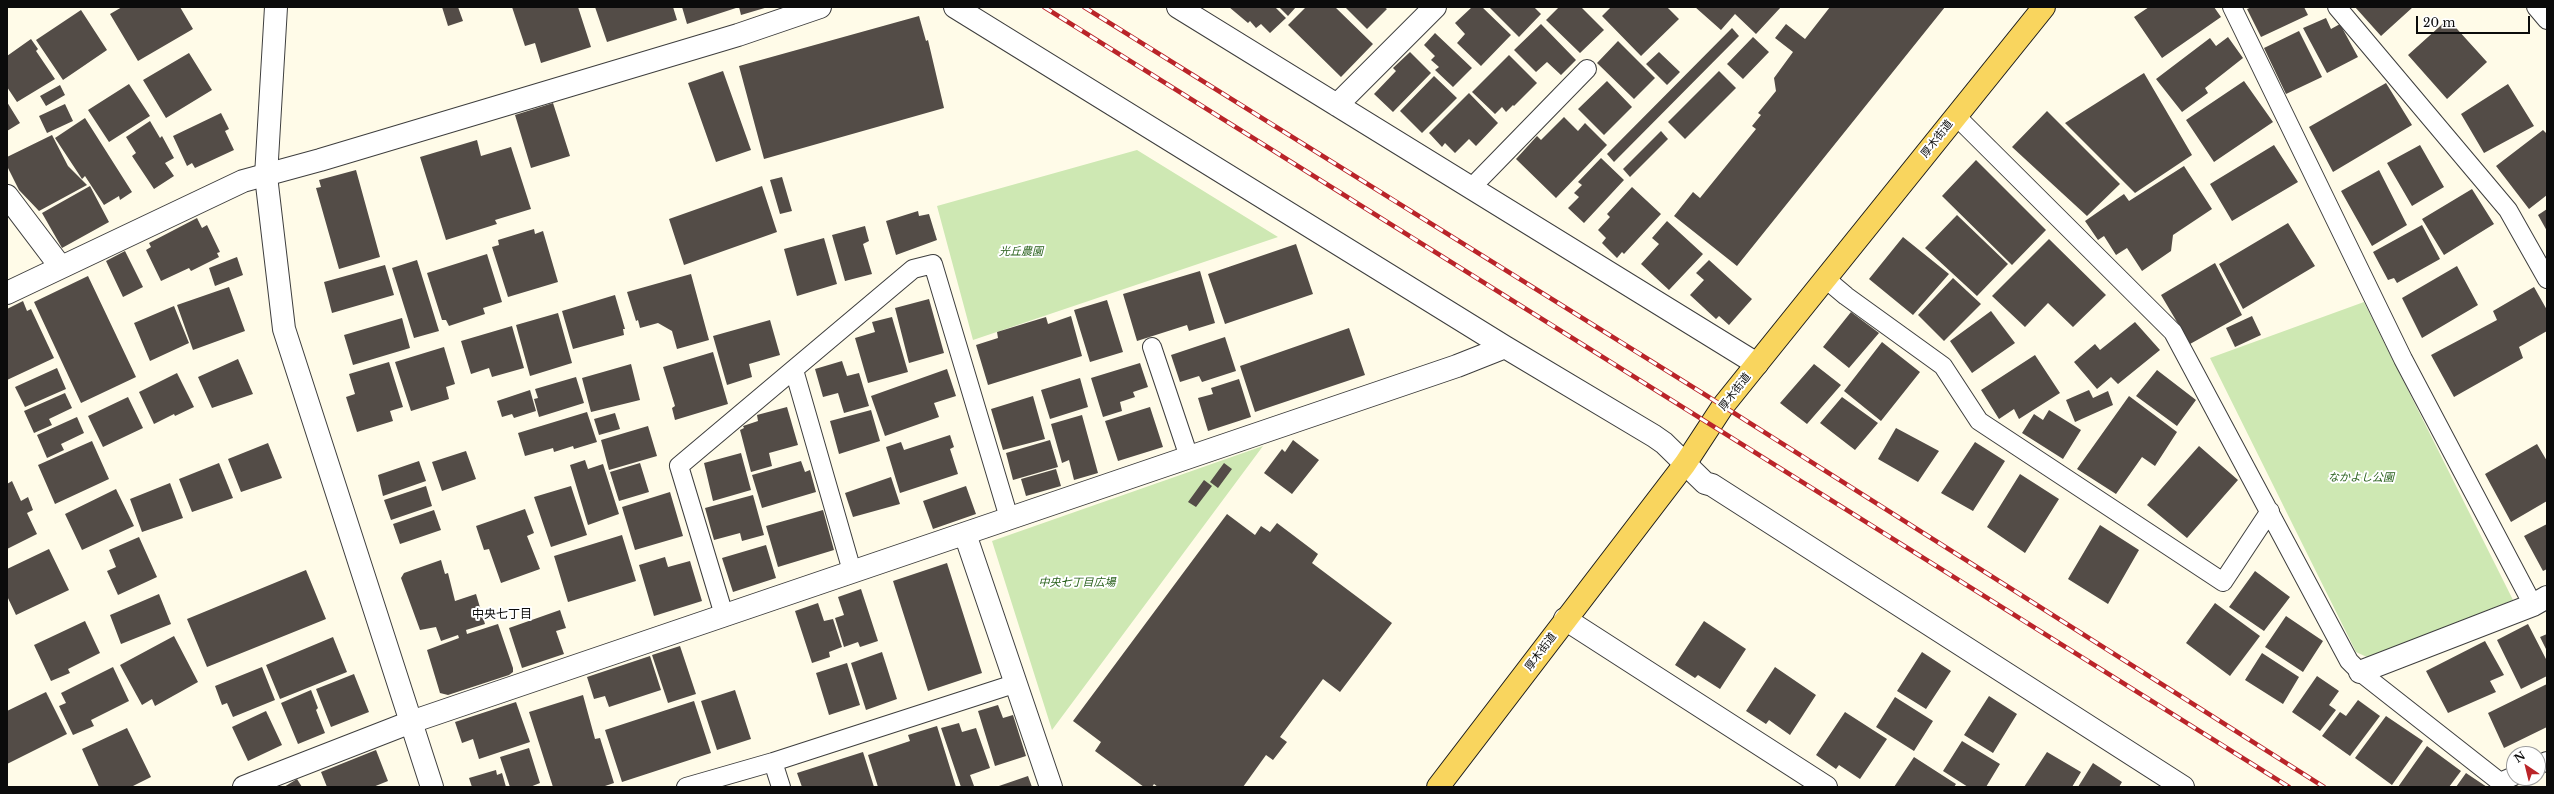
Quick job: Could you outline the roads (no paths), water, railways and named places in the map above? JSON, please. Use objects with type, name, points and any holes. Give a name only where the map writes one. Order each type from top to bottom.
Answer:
[{"type":"main road","name":"厚木街道","points":[[1438,787],[1685,464],[1723,406],[1827,280],[2044,7]]},
{"type":"street","points":[[276,7],[266,176],[284,329],[432,787]]},
{"type":"street","points":[[7,293],[60,266],[243,181],[266,176],[738,35],[820,7]]},
{"type":"street","points":[[955,7],[1505,347],[1664,442],[1705,483],[1719,490],[2183,787]]},
{"type":"street","points":[[1178,7],[1757,364]]},
{"type":"street","points":[[1337,105],[1435,7]]},
{"type":"street","points":[[7,196],[60,266]]},
{"type":"street","points":[[244,787],[411,722],[1457,366],[1505,347]]},
{"type":"street","points":[[964,534],[1052,787]]},
{"type":"street","points":[[2360,672],[2540,601]]},
{"type":"street","points":[[1565,619],[1826,787]]},
{"type":"lane","points":[[2232,7],[2403,359],[2540,601]]},
{"type":"lane","points":[[2337,7],[2508,210],[2547,279]]},
{"type":"lane","points":[[2536,7],[2547,20]]},
{"type":"lane","points":[[1470,188],[1587,69]]},
{"type":"lane","points":[[1956,116],[2173,332],[2349,661],[2360,672],[2500,782],[2506,779]]},
{"type":"lane","points":[[724,615],[680,466],[913,269],[933,264],[1009,518]]},
{"type":"lane","points":[[1827,280],[1846,296],[1943,366],[1979,421],[2223,582],[2270,511]]},
{"type":"lane","points":[[1152,346],[1189,457]]},
{"type":"lane","points":[[794,370],[852,571]]},
{"type":"lane","points":[[686,787],[773,762],[1017,683]]},
{"type":"lane","points":[[773,762],[781,787]]},
{"type":"railway","points":[[1044,7],[2289,787]]},
{"type":"railway","points":[[1084,7],[1704,394],[2324,787]]},
{"type":"district","name":"中央七丁目","points":[[502,615]]},
{"type":"park label","name":"光丘農園","points":[[1021,252]]},
{"type":"park label","name":"なかよし公園","points":[[2361,478]]},
{"type":"park label","name":"中央七丁目広場","points":[[1077,583]]}]
